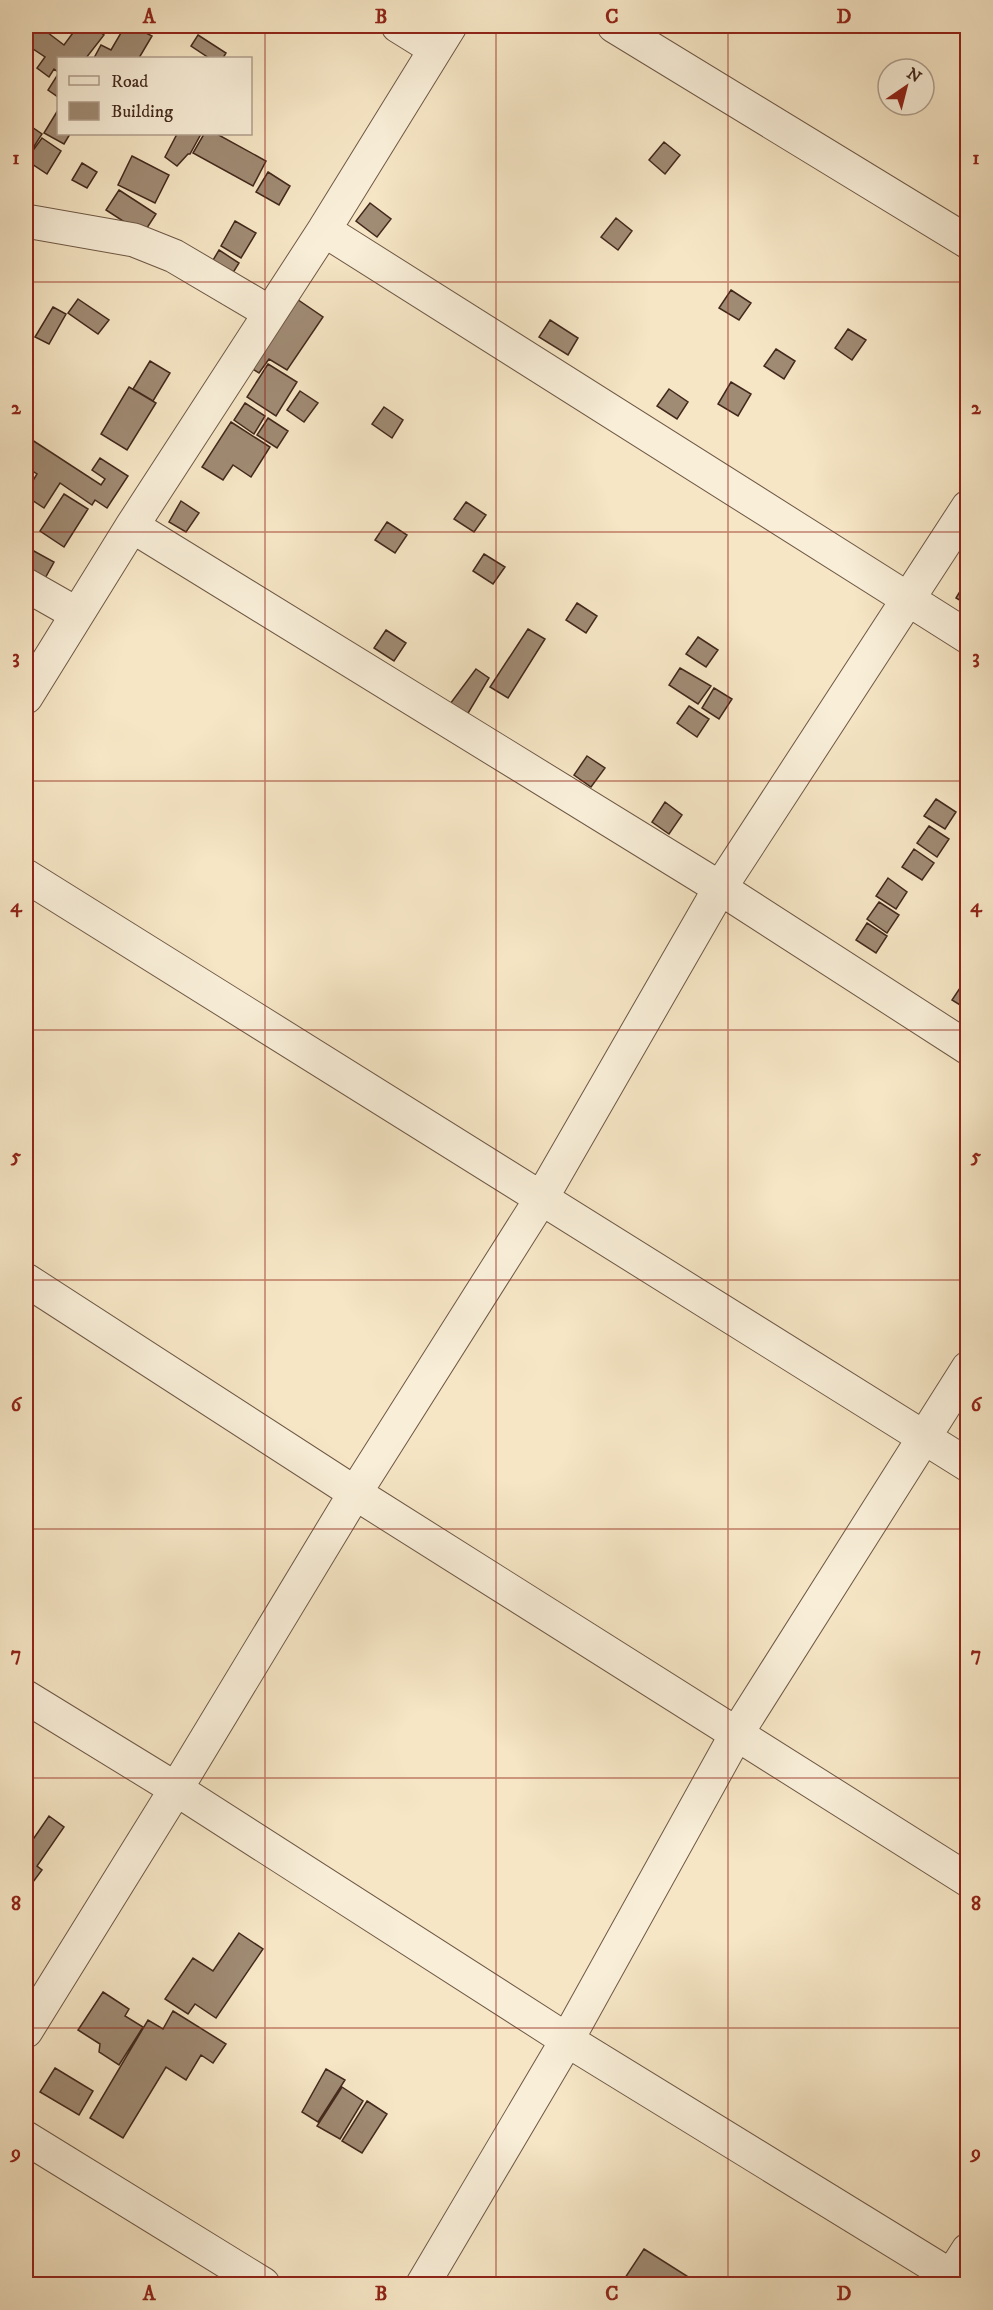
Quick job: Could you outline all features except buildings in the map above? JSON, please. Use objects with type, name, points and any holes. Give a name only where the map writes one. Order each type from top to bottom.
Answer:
[{"type":"street","points":[[26,697],[132,526],[324,230],[443,37],[399,26]]},
{"type":"street","points":[[614,26],[968,242]]},
{"type":"street","points":[[26,221],[134,240],[174,256],[269,312]]},
{"type":"street","points":[[324,230],[968,637]]},
{"type":"street","points":[[26,2031],[356,1493],[541,1198],[720,888],[968,507]]},
{"type":"street","points":[[132,526],[720,888],[968,1048]]},
{"type":"street","points":[[26,585],[76,614]]},
{"type":"street","points":[[26,876],[968,1464]]},
{"type":"street","points":[[26,1280],[356,1493],[968,1880]]},
{"type":"street","points":[[423,2284],[567,2040],[737,1733],[968,1368]]},
{"type":"street","points":[[26,1697],[176,1789],[567,2040],[957,2274]]},
{"type":"street","points":[[26,2138],[263,2284]]}]
